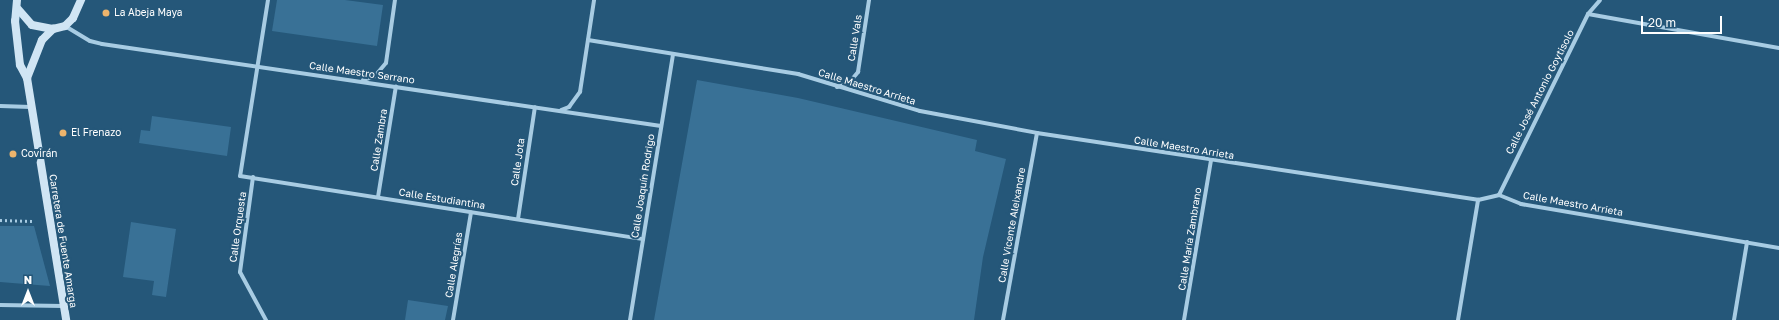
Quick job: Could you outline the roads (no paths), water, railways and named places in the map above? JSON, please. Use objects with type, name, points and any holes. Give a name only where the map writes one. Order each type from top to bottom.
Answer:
[{"type":"street","name":"Carretera de Fuente Amarga","points":[[17,0],[18,9],[15,21],[20,65],[27,78],[66,320]]},
{"type":"street","points":[[18,9],[32,25],[53,29],[65,26],[73,18],[81,0]]},
{"type":"street","points":[[258,68],[268,0]]},
{"type":"street","points":[[359,80],[376,76],[386,63],[395,0]]},
{"type":"street","points":[[561,110],[570,107],[580,92],[594,0]]},
{"type":"street","name":"Calle Vals","points":[[834,87],[848,84],[858,72],[869,0]]},
{"type":"street","name":"Calle José Antonio Goytisolo","points":[[1499,195],[1588,14],[1600,0]]},
{"type":"street","points":[[1588,14],[1779,48]]},
{"type":"street","name":"Calle Maestro Serrano","points":[[65,26],[90,42],[258,68],[359,80],[661,126]]},
{"type":"street","points":[[27,78],[42,40],[53,29]]},
{"type":"street","name":"Calle Maestro Arrieta","points":[[588,40],[798,74],[834,87],[920,111],[1037,133],[1478,200],[1499,195],[1521,204],[1779,248]]},
{"type":"street","name":"Calle Joaquín Rodrigo","points":[[630,320],[673,54]]},
{"type":"street","name":"Calle Estudiantina","points":[[258,68],[240,176],[643,239]]},
{"type":"street","name":"Calle Zambra","points":[[378,197],[396,86]]},
{"type":"street","points":[[0,106],[31,107]]},
{"type":"street","name":"Calle Jota","points":[[518,219],[534,107]]},
{"type":"street","name":"Calle Vicente Aleixandre","points":[[1003,320],[1037,133]]},
{"type":"street","name":"Calle María Zambrano","points":[[1184,320],[1211,160]]},
{"type":"street","name":"Calle Orquesta","points":[[253,178],[240,272],[266,320]]},
{"type":"street","points":[[1458,320],[1478,200]]},
{"type":"street","name":"Calle Alegrías","points":[[453,320],[471,212]]},
{"type":"street","points":[[1734,320],[1747,242]]},
{"type":"street","points":[[0,305],[63,306]]},
{"type":"place","name":"La Abeja Maya","points":[[106,13]]},
{"type":"place","name":"El Frenazo","points":[[63,133]]},
{"type":"place","name":"Covirán","points":[[13,154]]}]
